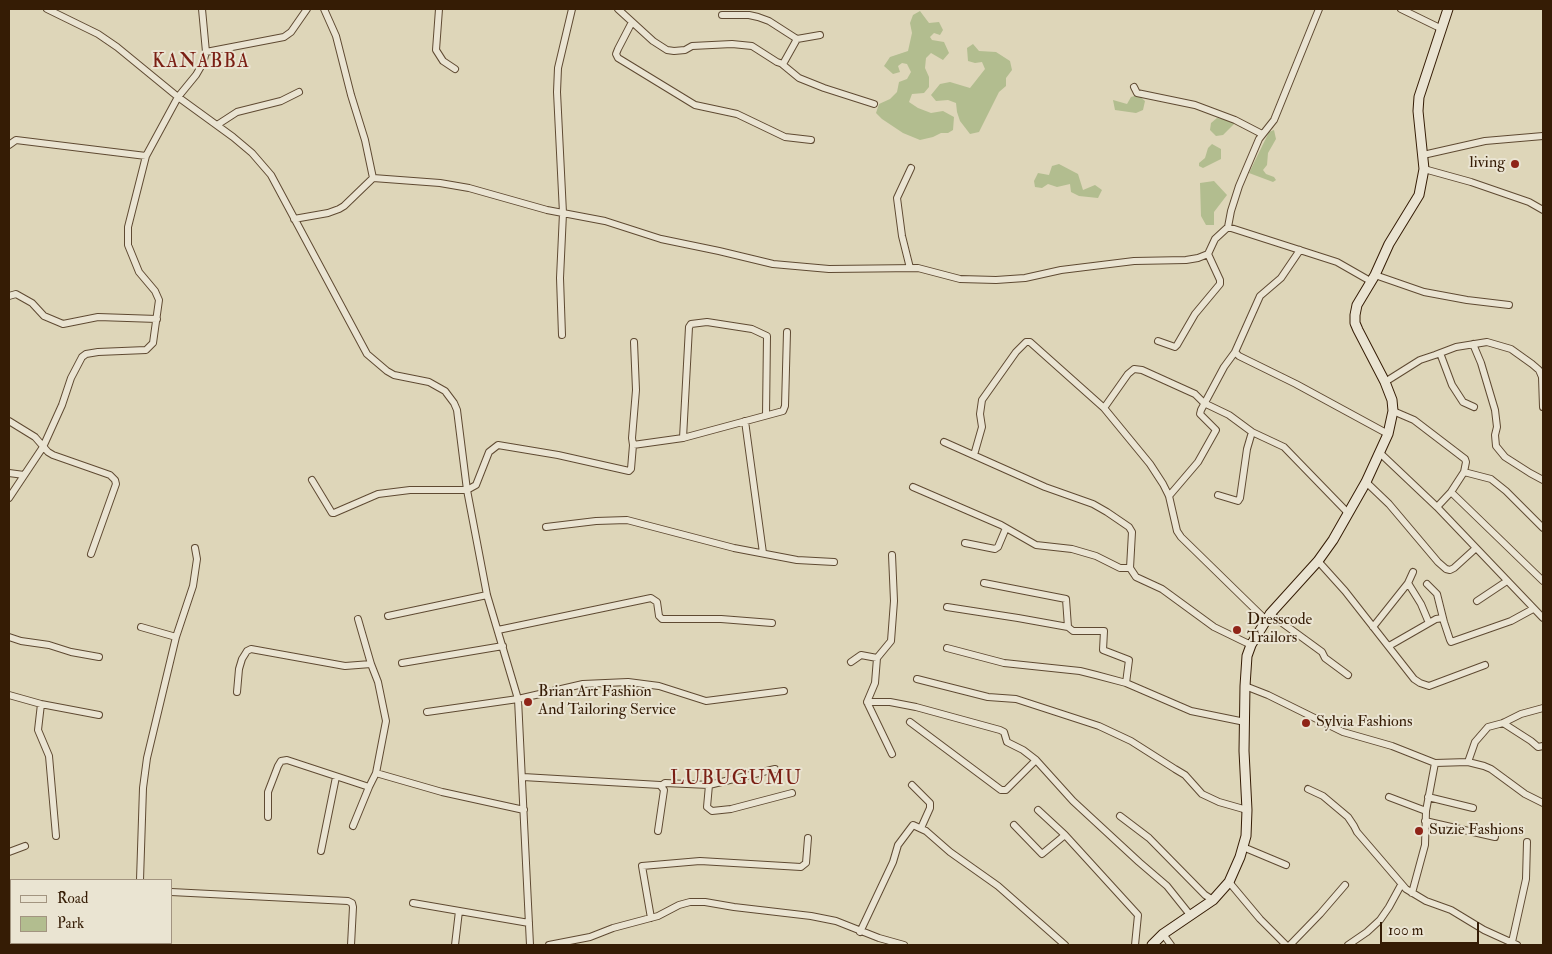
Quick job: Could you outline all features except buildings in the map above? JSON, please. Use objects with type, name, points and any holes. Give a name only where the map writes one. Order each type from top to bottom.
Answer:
[{"type":"street","points":[[47,9],[98,34],[117,46],[178,97],[252,153],[271,175],[368,354],[386,371],[394,375],[429,382],[445,391],[454,403],[457,410],[467,490],[487,595],[518,699],[530,945]]},
{"type":"street","points":[[9,498],[43,446],[56,419],[71,378],[82,357],[92,353],[146,350],[153,343],[159,300],[155,291],[139,272],[128,244],[128,227],[146,156],[178,97],[203,63],[206,52],[202,9]]},
{"type":"street","points":[[206,52],[284,37],[307,9]]},
{"type":"street","points":[[324,9],[336,36],[365,140],[373,178]]},
{"type":"street","points":[[439,9],[436,50],[443,61],[455,69]]},
{"type":"street","points":[[562,335],[560,278],[563,213],[557,92],[558,68],[572,9]]},
{"type":"street","points":[[618,9],[644,34],[667,50],[685,50],[692,46],[746,45],[757,48],[782,64],[799,78],[874,104]]},
{"type":"street","points":[[294,219],[328,213],[339,209],[373,178],[440,183],[469,188],[547,210],[604,221],[661,239],[773,264],[829,270],[918,268],[960,279],[996,280],[1026,278],[1061,270],[1134,260],[1186,260],[1208,254],[1215,239],[1228,227],[1239,186],[1262,134],[1274,120],[1319,9]]},
{"type":"street","points":[[1401,9],[1442,29]]},
{"type":"street","points":[[1152,945],[1164,934],[1213,900],[1229,882],[1240,857],[1246,836],[1247,810],[1244,751],[1247,656],[1251,645],[1268,617],[1318,561],[1333,540],[1366,482],[1388,434],[1393,412],[1392,400],[1355,323],[1357,305],[1373,279],[1389,244],[1420,195],[1424,170],[1418,111],[1419,97],[1448,9]]},
{"type":"street","points":[[722,15],[758,17],[797,39],[820,35]]},
{"type":"street","points":[[632,22],[616,54],[618,58],[695,105],[737,114],[785,137],[811,140]]},
{"type":"street","points":[[782,64],[797,39]]},
{"type":"street","points":[[1134,87],[1137,93],[1195,105],[1235,120],[1262,134]]},
{"type":"street","points":[[217,125],[237,112],[281,101],[299,92]]},
{"type":"street","points":[[1423,155],[1485,141],[1543,136]]},
{"type":"street","points":[[9,145],[16,140],[146,156]]},
{"type":"street","points":[[910,268],[902,236],[897,198],[911,168]]},
{"type":"street","points":[[1424,170],[1471,182],[1529,202],[1543,210]]},
{"type":"street","points":[[1228,227],[1337,262],[1373,279],[1424,292],[1509,305]]},
{"type":"street","points":[[1169,496],[1198,462],[1216,430],[1200,414],[1224,367],[1235,352],[1260,296],[1281,278],[1300,250]]},
{"type":"street","points":[[1158,341],[1174,347],[1177,345],[1195,314],[1220,284],[1208,254]]},
{"type":"street","points":[[9,296],[16,294],[32,303],[44,316],[63,324],[98,318],[157,318]]},
{"type":"street","points":[[683,438],[689,327],[691,324],[708,322],[752,329],[767,336],[766,415]]},
{"type":"street","points":[[634,445],[683,438],[782,412],[785,408],[787,332]]},
{"type":"street","points":[[312,480],[332,513],[378,494],[410,490],[467,490],[476,485],[489,452],[498,444],[628,471],[631,468],[634,445],[632,438],[636,390],[634,342]]},
{"type":"street","points":[[974,454],[982,427],[980,414],[982,400],[1005,367],[1026,342],[1031,342],[1104,408],[1150,464],[1169,496],[1177,531],[1181,537],[1268,617],[1322,652],[1325,658],[1348,674]]},
{"type":"street","points":[[1385,382],[1420,360],[1456,347],[1488,342],[1512,349],[1539,370],[1543,377],[1543,407]]},
{"type":"street","points":[[1473,344],[1481,363],[1495,410],[1497,427],[1495,435],[1496,446],[1505,457],[1543,480]]},
{"type":"street","points":[[1235,352],[1239,356],[1296,384],[1388,434]]},
{"type":"street","points":[[1440,353],[1452,385],[1463,402],[1474,407]]},
{"type":"street","points":[[1104,408],[1128,374],[1134,369],[1142,370],[1189,391],[1204,403],[1229,415],[1252,432],[1284,447],[1348,513]]},
{"type":"street","points":[[1393,412],[1414,420],[1462,455],[1466,462],[1464,472],[1451,492],[1437,507]]},
{"type":"street","points":[[9,421],[35,437],[53,455],[110,475],[115,480],[116,484],[91,554]]},
{"type":"street","points":[[745,421],[763,553]]},
{"type":"street","points":[[1218,495],[1238,501],[1240,498],[1246,448],[1252,432]]},
{"type":"street","points":[[944,442],[1045,487],[1093,504],[1129,528],[1132,533],[1130,568],[1136,577],[1162,589],[1214,627],[1251,645]]},
{"type":"street","points":[[1380,453],[1437,507],[1533,609],[1542,615]]},
{"type":"street","points":[[1464,472],[1491,479],[1506,491],[1543,528]]},
{"type":"street","points":[[9,473],[24,475]]},
{"type":"street","points":[[1366,482],[1389,504],[1446,569],[1452,569],[1476,548]]},
{"type":"street","points":[[913,487],[1006,528],[1036,545],[1072,550],[1096,556],[1120,568],[1130,568]]},
{"type":"street","points":[[1451,492],[1543,582]]},
{"type":"street","points":[[546,527],[596,520],[627,520],[734,548],[797,560],[834,562]]},
{"type":"street","points":[[965,543],[994,549],[998,548],[1006,528]]},
{"type":"street","points":[[140,879],[142,797],[147,758],[176,637],[194,586],[197,559],[195,548]]},
{"type":"street","points":[[892,555],[894,601],[891,641],[877,658],[875,683],[867,702],[892,754]]},
{"type":"street","points":[[1318,561],[1414,678],[1425,685],[1433,685],[1485,665]]},
{"type":"street","points":[[1373,626],[1408,582],[1413,572]]},
{"type":"street","points":[[1478,601],[1507,581]]},
{"type":"street","points":[[1408,582],[1421,604],[1429,623]]},
{"type":"street","points":[[984,583],[1066,599],[1068,628]]},
{"type":"street","points":[[1427,584],[1437,594],[1450,640],[1454,642],[1510,621],[1533,609]]},
{"type":"street","points":[[388,616],[487,595]]},
{"type":"street","points":[[498,630],[651,598],[657,602],[659,616],[662,619],[721,619],[772,623]]},
{"type":"street","points":[[948,607],[1018,618],[1073,630],[1104,631],[1103,650],[1129,660],[1126,683]]},
{"type":"street","points":[[1389,646],[1436,619],[1443,618]]},
{"type":"street","points":[[353,826],[376,773],[386,721],[378,682],[358,619]]},
{"type":"street","points":[[141,627],[176,637]]},
{"type":"street","points":[[9,637],[20,641],[49,645],[71,652],[99,657]]},
{"type":"street","points":[[402,663],[503,646]]},
{"type":"street","points":[[946,648],[1004,663],[1080,671],[1126,683],[1191,711],[1245,722]]},
{"type":"street","points":[[237,692],[242,659],[247,651],[251,649],[345,666],[371,664]]},
{"type":"street","points":[[851,662],[861,655],[877,658]]},
{"type":"street","points":[[917,679],[988,697],[1016,699],[1099,726],[1131,741],[1185,775],[1202,794],[1218,802],[1247,810]]},
{"type":"street","points":[[427,712],[518,699],[583,684],[628,682],[659,686],[706,701],[784,691]]},
{"type":"street","points":[[1245,686],[1268,695],[1343,732],[1392,746],[1434,763],[1468,762],[1491,769],[1525,794],[1543,803]]},
{"type":"street","points":[[9,695],[41,704],[99,714]]},
{"type":"street","points":[[867,702],[890,702],[916,707],[1004,732],[1007,742],[1023,750],[1036,760],[1072,801],[1167,886],[1192,916]]},
{"type":"street","points":[[41,704],[38,730],[49,756],[56,836]]},
{"type":"street","points":[[1468,762],[1475,742],[1488,728],[1521,714],[1543,708]]},
{"type":"street","points":[[910,722],[1001,790],[1006,790],[1036,760]]},
{"type":"street","points":[[1503,723],[1538,747],[1543,746]]},
{"type":"street","points":[[268,817],[268,792],[281,761],[286,760],[369,787]]},
{"type":"street","points":[[1412,893],[1425,845],[1426,811],[1434,763]]},
{"type":"street","points":[[523,777],[661,786],[665,783],[709,785],[775,768]]},
{"type":"street","points":[[376,773],[442,792],[524,810]]},
{"type":"street","points":[[321,851],[336,777]]},
{"type":"street","points":[[709,785],[707,807],[712,811],[731,809],[792,793]]},
{"type":"street","points":[[912,785],[930,803],[930,808],[921,828]]},
{"type":"street","points":[[658,831],[664,790],[661,786]]},
{"type":"street","points":[[1308,789],[1329,801],[1348,817],[1357,832],[1401,885],[1426,901],[1451,910],[1484,930],[1514,944],[1526,879],[1528,842]]},
{"type":"street","points":[[1428,797],[1473,808]]},
{"type":"street","points":[[1389,798],[1426,811]]},
{"type":"street","points":[[1038,810],[1065,835],[1138,915],[1135,945]]},
{"type":"street","points":[[1120,816],[1149,838],[1205,896],[1213,900]]},
{"type":"street","points":[[1425,821],[1495,838]]},
{"type":"street","points":[[860,932],[893,862],[898,845],[913,825],[921,828],[950,852],[998,886],[1065,945]]},
{"type":"street","points":[[1014,825],[1042,854],[1065,835]]},
{"type":"street","points":[[651,918],[642,866],[700,861],[801,867],[806,863],[808,838]]},
{"type":"street","points":[[9,852],[24,846]]},
{"type":"street","points":[[1243,848],[1286,865]]},
{"type":"street","points":[[1229,882],[1260,919],[1288,945],[1346,885]]},
{"type":"street","points":[[1348,945],[1380,920],[1401,885]]},
{"type":"street","points":[[172,892],[348,901],[352,903],[353,907],[351,945]]},
{"type":"street","points":[[549,945],[590,937],[613,928],[658,916],[678,905],[690,902],[705,902],[836,921],[860,932],[904,945]]},
{"type":"street","points":[[414,903],[529,923]]},
{"type":"street","points":[[455,945],[459,911]]},
{"type":"street","points":[[1164,934],[1170,945]]},
{"type":"green space","points":[[920,11],[929,23],[939,22],[943,30],[940,35],[934,33],[930,37],[932,40],[944,42],[949,53],[943,60],[931,53],[926,58],[925,68],[929,77],[929,87],[924,93],[912,94],[909,102],[931,113],[943,111],[954,117],[953,130],[920,140],[903,133],[876,113],[879,104],[890,99],[897,92],[899,82],[907,79],[911,72],[907,64],[902,63],[898,66],[900,72],[893,74],[884,66],[890,57],[908,51],[912,33],[910,23],[913,15]]},
{"type":"green space","points":[[973,44],[979,51],[996,52],[1010,61],[1012,70],[1006,78],[1006,86],[999,92],[979,132],[970,134],[960,121],[956,103],[948,100],[936,101],[931,95],[940,84],[950,82],[970,88],[985,69],[982,62],[968,61],[967,48]]},
{"type":"green space","points":[[1138,95],[1145,101],[1143,110],[1136,113],[1115,110],[1113,100],[1127,104],[1131,97]]},
{"type":"green space","points":[[1217,118],[1235,123],[1223,135],[1216,136],[1210,130],[1211,123]]},
{"type":"green space","points":[[1274,130],[1276,139],[1268,153],[1267,165],[1263,170],[1266,174],[1274,177],[1276,180],[1273,182],[1249,173],[1269,132]]},
{"type":"green space","points":[[1212,144],[1221,149],[1221,159],[1203,168],[1199,166],[1199,163],[1205,158],[1208,148]]},
{"type":"green space","points":[[1059,164],[1078,174],[1083,190],[1095,185],[1102,190],[1098,198],[1079,196],[1071,192],[1070,184],[1057,187],[1048,184],[1042,188],[1035,187],[1034,181],[1038,173],[1049,175],[1052,166]]},
{"type":"green space","points":[[1214,181],[1227,195],[1214,212],[1214,225],[1206,225],[1201,216],[1200,183]]},
{"type":"place","name":"living","points":[[1515,164]]},
{"type":"place","name":"Dresscode Trailors","points":[[1237,630]]},
{"type":"place","name":"Brian Art Fashion And Tailoring Service","points":[[528,702]]},
{"type":"place","name":"Sylvia Fashions","points":[[1306,723]]},
{"type":"place","name":"Suzie Fashions","points":[[1419,831]]},
{"type":"district","name":"KANABBA","points":[[201,63]]},
{"type":"district","name":"LUBUGUMU","points":[[736,780]]}]
